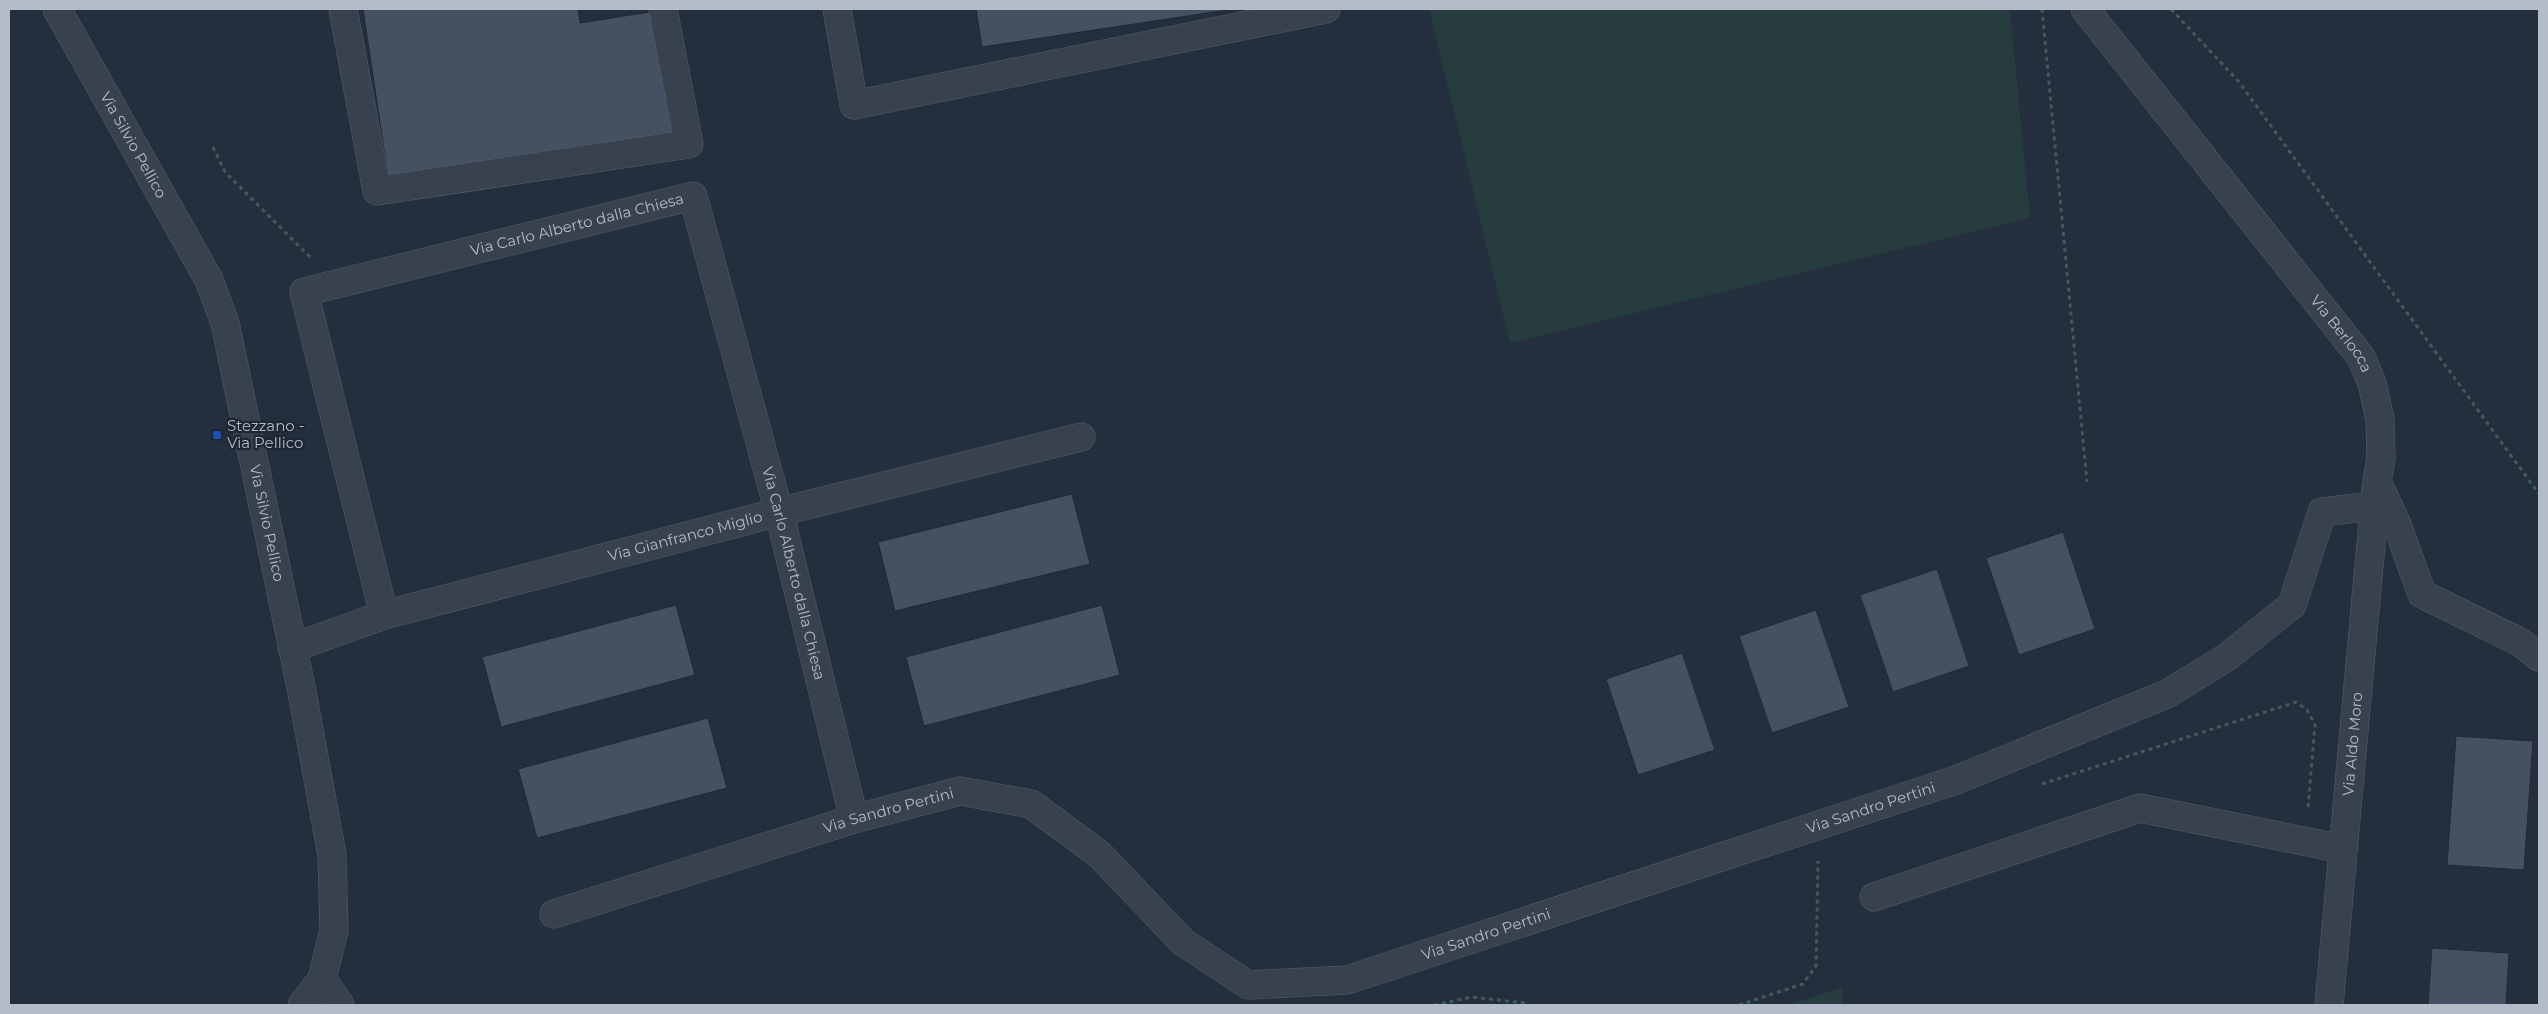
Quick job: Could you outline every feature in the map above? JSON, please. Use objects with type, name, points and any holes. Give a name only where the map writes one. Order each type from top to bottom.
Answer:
[{"type":"street","points":[[343,9],[377,191],[689,144],[662,9]]},
{"type":"street","points":[[837,9],[854,105],[1326,9]]},
{"type":"street","name":"Via Berlocca","points":[[2085,9],[2361,358],[2372,383],[2380,419],[2381,458],[2375,494]]},
{"type":"street","name":"Via Silvio Pellico","points":[[59,10],[210,280],[224,323],[292,648],[332,855],[334,932],[322,979],[302,1005]]},
{"type":"street","name":"Via Carlo Alberto dalla Chiesa","points":[[384,615],[304,292],[693,196],[779,512],[854,819]]},
{"type":"street","name":"Via Gianfranco Miglio","points":[[292,648],[384,615],[779,512],[1081,437]]},
{"type":"street","points":[[2375,494],[2396,522],[2422,594],[2520,642],[2539,657]]},
{"type":"street","name":"Via Sandro Pertini","points":[[554,914],[854,819],[960,792],[1031,804],[1099,854],[1183,942],[1248,985],[1346,980],[1956,780],[2167,694],[2227,658],[2292,605],[2322,512],[2375,494]]},
{"type":"street","name":"Via Aldo Moro","points":[[2329,1005],[2375,494]]},
{"type":"street","points":[[1874,897],[2140,808],[2343,849]]},
{"type":"street","points":[[322,979],[340,1005]]},
{"type":"path","points":[[2042,9],[2087,482]]},
{"type":"path","points":[[2171,9],[2239,82],[2539,494]]},
{"type":"path","points":[[213,147],[225,172],[312,259],[321,288]]},
{"type":"path","points":[[2034,786],[2296,702],[2308,710],[2315,724],[2305,842]]},
{"type":"path","points":[[1739,1005],[1803,984],[1816,966],[1819,825]]},
{"type":"path","points":[[1434,1005],[1472,996],[1525,1003],[1527,1005]]},
{"type":"green space","points":[[1429,9],[2010,9],[2030,218],[1510,343]]},
{"type":"green space","points":[[1843,987],[1842,1005],[1787,1005]]},
{"type":"building","points":[[363,9],[578,9],[580,23],[662,10],[681,132],[388,176]]},
{"type":"building","points":[[976,9],[1234,9],[982,47]]},
{"type":"building","points":[[1072,494],[1090,564],[895,611],[878,542]]},
{"type":"building","points":[[2063,532],[2095,629],[2019,655],[1986,558]]},
{"type":"building","points":[[1937,569],[1969,666],[1893,692],[1860,595]]},
{"type":"building","points":[[676,605],[695,675],[501,727],[482,657]]},
{"type":"building","points":[[1102,605],[1120,675],[924,726],[906,657]]},
{"type":"building","points":[[1816,610],[1849,707],[1772,733],[1739,636]]},
{"type":"building","points":[[1682,653],[1715,750],[1638,775],[1606,679]]},
{"type":"building","points":[[708,718],[727,788],[537,838],[518,769]]},
{"type":"building","points":[[2456,736],[2533,741],[2524,870],[2447,865]]},
{"type":"building","points":[[2432,948],[2509,953],[2506,1005],[2428,1005]]},
{"type":"place","name":"Stezzano - Via Pellico","points":[[217,435]]}]
